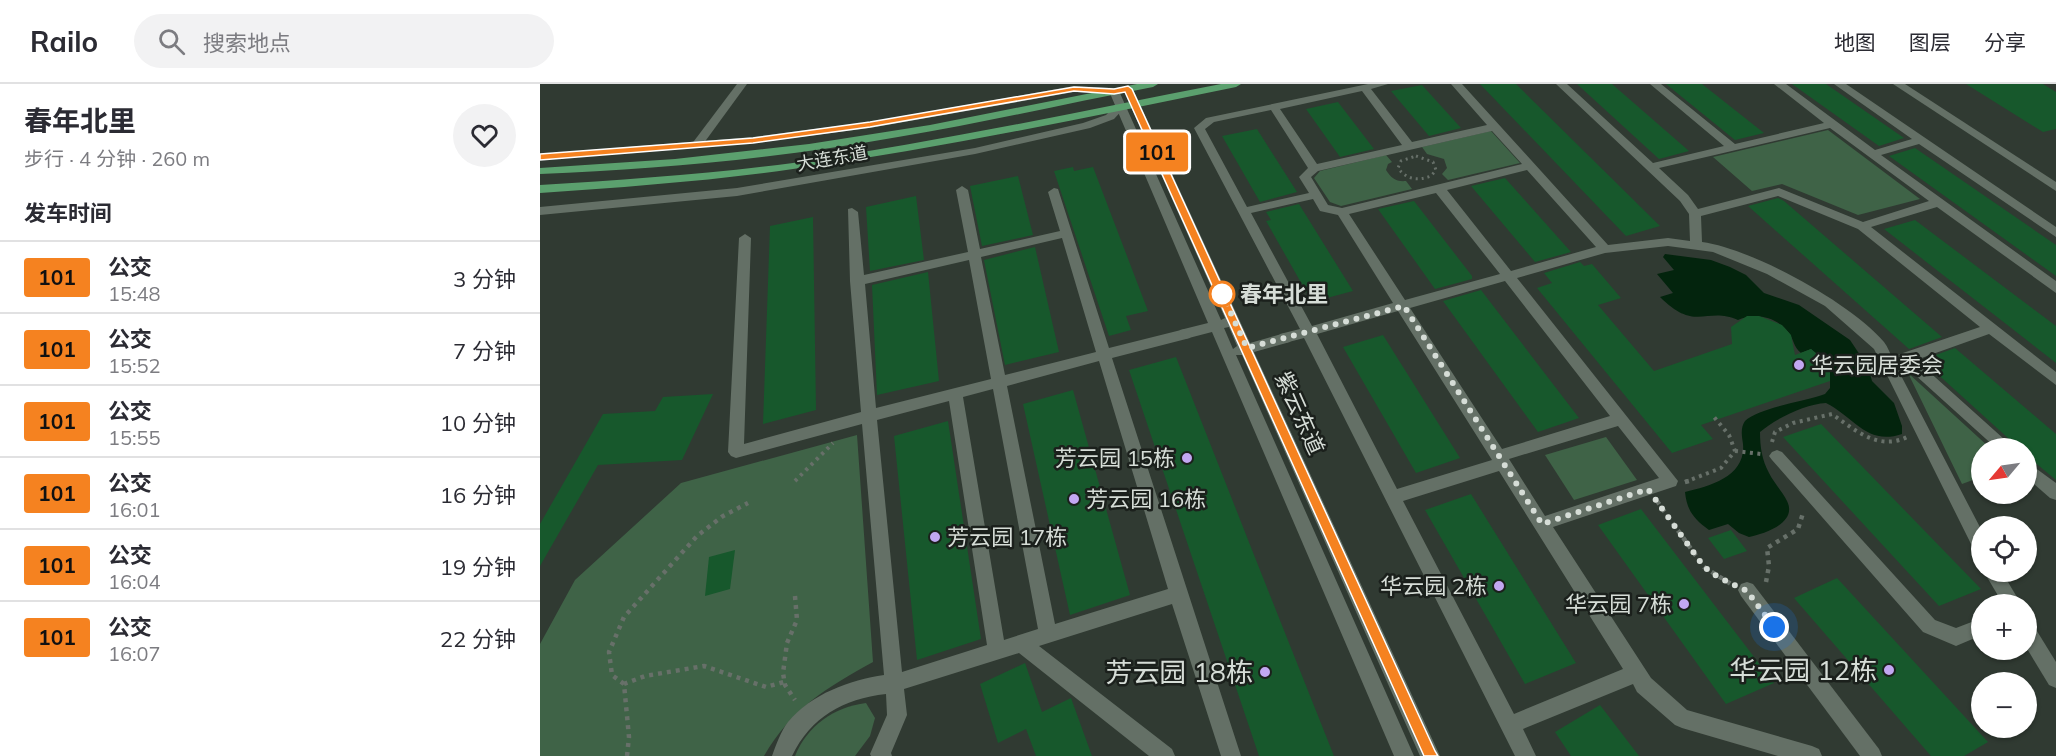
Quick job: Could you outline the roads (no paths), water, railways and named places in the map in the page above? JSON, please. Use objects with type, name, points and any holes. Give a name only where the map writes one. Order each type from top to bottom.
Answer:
[{"type":"main road","points":[[540,171],[650,165],[795,150],[898,134],[1153,84]]},
{"type":"main road","points":[[540,189],[679,179],[792,166],[909,148],[1236,84]]},
{"type":"street","points":[[697,145],[742,84]]},
{"type":"street","points":[[1383,84],[1210,120],[1199,128],[1308,332],[1526,756]]},
{"type":"street","points":[[1456,84],[1605,249]]},
{"type":"street","points":[[1561,84],[1684,198],[1695,214],[1696,246]]},
{"type":"street","points":[[1655,84],[1733,148]]},
{"type":"street","points":[[1779,84],[2056,288]]},
{"type":"street","points":[[1839,84],[2056,233]]},
{"type":"street","points":[[1898,84],[2056,187]]},
{"type":"street","points":[[1913,84],[2056,176]]},
{"type":"street","points":[[1365,88],[1409,146]]},
{"type":"street","name":"大连东道","points":[[540,157],[697,145],[870,125],[1074,89],[1121,90]]},
{"type":"street","name":"紫云东道","points":[[1121,90],[1247,348],[1430,756]]},
{"type":"street","name":"大连东道","points":[[540,211],[737,192],[975,151],[1079,128],[1110,117],[1128,105]]},
{"type":"street","name":"紫云东道","points":[[1128,105],[1228,354],[1404,756]]},
{"type":"street","points":[[1274,107],[1314,168]]},
{"type":"street","points":[[1651,167],[1832,124]]},
{"type":"street","points":[[1495,127],[1314,168],[1305,177],[1324,208],[1342,212],[1530,166]]},
{"type":"street","points":[[1872,154],[1921,140]]},
{"type":"street","points":[[1439,188],[1671,481],[1542,524]]},
{"type":"street","points":[[962,190],[1048,635]]},
{"type":"street","points":[[1054,192],[1178,594],[1231,756]]},
{"type":"street","points":[[1695,214],[1779,192],[1862,226],[2056,380]]},
{"type":"street","points":[[1244,211],[1316,195]]},
{"type":"street","points":[[1862,226],[1939,202]]},
{"type":"street","points":[[852,212],[897,714],[880,755]]},
{"type":"street","points":[[1342,212],[1644,685],[1682,718],[1812,756]]},
{"type":"street","points":[[857,281],[1067,233]]},
{"type":"street","points":[[745,238],[736,452],[1234,320]]},
{"type":"street","points":[[1228,354],[1605,249],[1668,242],[1715,248],[1772,271],[1830,303],[1879,346],[1971,528]]},
{"type":"street","points":[[1887,364],[1991,328]]},
{"type":"street","points":[[1905,358],[1995,438]]},
{"type":"street","points":[[955,394],[997,651]]},
{"type":"street","points":[[1393,497],[1621,419]]},
{"type":"street","points":[[1777,456],[1929,626],[1956,638],[1971,631]]},
{"type":"street","points":[[2037,477],[2056,494]]},
{"type":"street","points":[[1747,591],[1872,756]]},
{"type":"street","points":[[782,756],[795,729],[831,699],[866,687],[895,683],[1178,594]]},
{"type":"street","points":[[1021,644],[1165,756]]},
{"type":"street","points":[[2037,647],[2056,679]]},
{"type":"street","points":[[1510,725],[1637,673]]},
{"type":"place","name":"春年北里","points":[[1222,294]]},
{"type":"place","name":"华云园居委会","points":[[1799,365]]},
{"type":"place","name":"芳云园 15栋","points":[[1187,458]]},
{"type":"place","name":"芳云园 16栋","points":[[1074,499]]},
{"type":"place","name":"芳云园 17栋","points":[[935,537]]},
{"type":"place","name":"华云园 2栋","points":[[1499,586]]},
{"type":"place","name":"华云园 7栋","points":[[1684,604]]},
{"type":"place","name":"华云园 12栋","points":[[1889,670]]},
{"type":"place","name":"芳云园 18栋","points":[[1265,672]]}]
